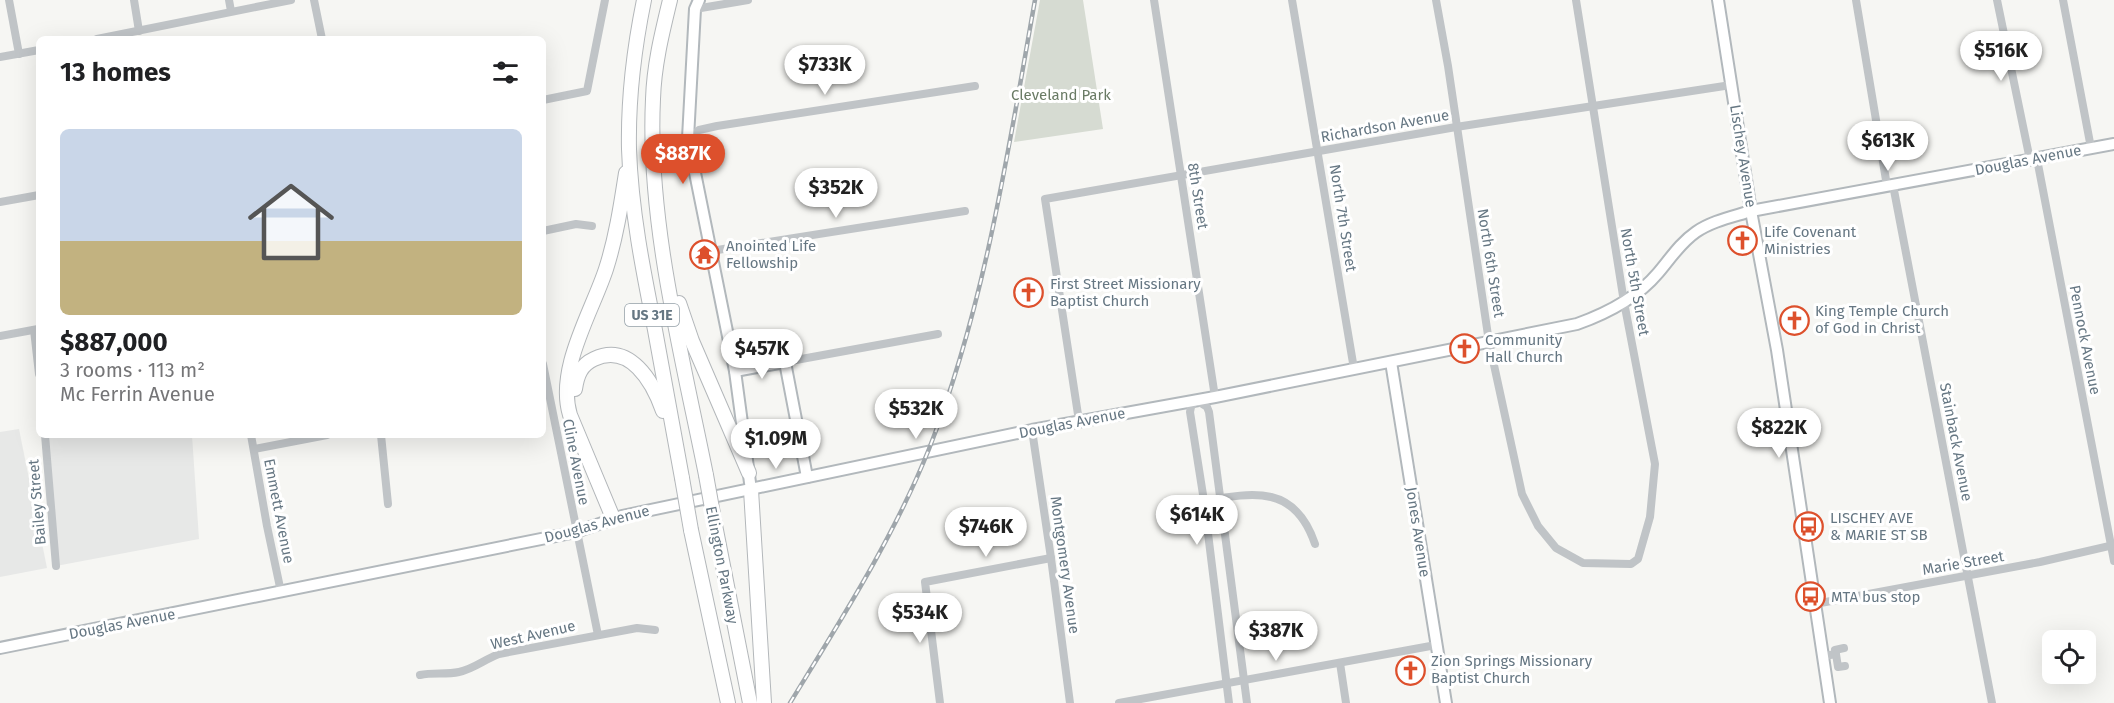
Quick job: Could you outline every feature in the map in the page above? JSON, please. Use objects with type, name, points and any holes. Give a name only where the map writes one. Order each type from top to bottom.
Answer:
[{"type":"highway","name":"Ellington Parkway","points":[[644,0],[634,56],[630,109],[629,150],[635,218],[691,530],[728,703]]},
{"type":"highway","name":"Ellington Parkway","points":[[670,0],[658,49],[653,98],[653,171],[665,268],[750,703]]},
{"type":"highway","points":[[618,517],[570,415],[567,406],[567,387],[572,358],[606,268],[620,209],[629,150]]},
{"type":"highway","points":[[665,268],[692,341],[749,473]]},
{"type":"highway","points":[[618,517],[577,411],[576,378],[582,367],[602,355],[613,354],[624,357],[636,365],[657,393],[678,455]]},
{"type":"highway","points":[[751,490],[764,703]]},
{"type":"main road","name":"Lischey Avenue","points":[[1718,0],[1751,212],[1778,350],[1830,703]]},
{"type":"main road","points":[[697,4],[688,138],[735,371],[751,490]]},
{"type":"main road","name":"Douglas Avenue","points":[[0,648],[576,532],[618,517],[1032,430],[1215,397],[1577,324],[1601,315],[1642,290],[1695,233],[1720,220],[1751,212],[2114,144]]},
{"type":"main road","points":[[735,371],[785,362],[807,477]]},
{"type":"main road","name":"Jones Avenue","points":[[1391,362],[1446,703]]},
{"type":"street","points":[[9,0],[19,54]]},
{"type":"street","points":[[134,0],[139,31]]},
{"type":"street","points":[[229,0],[231,12]]},
{"type":"street","points":[[113,36],[291,0]]},
{"type":"street","points":[[314,0],[321,36]]},
{"type":"street","points":[[546,99],[587,91],[605,0]]},
{"type":"street","points":[[697,4],[748,0]]},
{"type":"street","name":"8th Street","points":[[1154,0],[1215,397]]},
{"type":"street","name":"North 7th Street","points":[[1292,0],[1354,369]]},
{"type":"street","name":"North 6th Street","points":[[1436,0],[1489,342],[1522,494],[1538,526],[1556,548],[1583,563],[1631,564]]},
{"type":"street","name":"North 5th Street","points":[[1576,0],[1623,302],[1656,464],[1650,517],[1638,559],[1631,564]]},
{"type":"street","name":"Stainback Avenue","points":[[1856,0],[1890,186],[1992,703]]},
{"type":"street","name":"Pennock Avenue","points":[[1997,0],[2033,159],[2113,545],[2114,561]]},
{"type":"street","points":[[2063,0],[2091,148]]},
{"type":"street","points":[[0,57],[36,51]]},
{"type":"street","name":"Richardson Avenue","points":[[1079,421],[1045,199],[1593,105],[1661,91],[1731,85]]},
{"type":"street","points":[[688,138],[699,130],[717,126],[975,86]]},
{"type":"street","points":[[0,202],[36,196]]},
{"type":"street","points":[[711,251],[965,211]]},
{"type":"street","points":[[546,230],[576,224],[592,226]]},
{"type":"street","points":[[0,336],[36,329]]},
{"type":"street","points":[[785,362],[938,334]]},
{"type":"street","name":"Cline Avenue","points":[[546,379],[598,635]]},
{"type":"street","points":[[1229,703],[1204,501],[1190,412],[1196,400],[1207,407],[1209,412],[1247,703]]},
{"type":"street","name":"Montgomery Avenue","points":[[1032,430],[1052,558],[1070,703]]},
{"type":"street","name":"Bailey Street","points":[[45,438],[56,566]]},
{"type":"street","name":"Emmett Avenue","points":[[252,438],[281,592]]},
{"type":"street","points":[[254,449],[311,438]]},
{"type":"street","points":[[381,438],[388,504]]},
{"type":"street","points":[[1204,501],[1263,494],[1280,499],[1292,506],[1305,520],[1315,544]]},
{"type":"street","name":"Marie Street","points":[[1815,604],[2040,562],[2113,545]]},
{"type":"street","points":[[940,703],[925,582],[1052,558]]},
{"type":"street","name":"West Avenue","points":[[420,675],[460,672],[476,667],[488,658],[499,654],[598,635],[637,628],[655,630]]},
{"type":"street","points":[[1119,703],[1436,645]]},
{"type":"street","points":[[1824,656],[1841,659],[1835,650],[1844,648]]},
{"type":"street","points":[[1340,663],[1346,703]]},
{"type":"shaded area","points":[[19,429],[47,568],[0,577],[0,432]]},
{"type":"shaded area","points":[[45,438],[192,438],[199,539],[56,566]]},
{"type":"green space","name":"Cleveland Park","points":[[1040,0],[1083,0],[1103,129],[1014,142]]},
{"type":"railway","points":[[790,703],[865,579],[899,515],[929,449],[949,395],[993,228],[1035,0]]},
{"type":"place","name":"Life Covenant Ministries","points":[[1743,241]]},
{"type":"place","name":"Anointed Life Fellowship","points":[[705,255]]},
{"type":"place","name":"First Street Missionary Baptist Church","points":[[1029,293]]},
{"type":"place","name":"King Temple Church of God in Christ","points":[[1794,320]]},
{"type":"place","name":"Community Hall Church","points":[[1464,349]]},
{"type":"place","name":"LISCHEY AVE & MARIE ST SB","points":[[1809,527]]},
{"type":"place","name":"MTA bus stop","points":[[1810,597]]},
{"type":"place","name":"Zion Springs Missionary Baptist Church","points":[[1410,670]]}]
